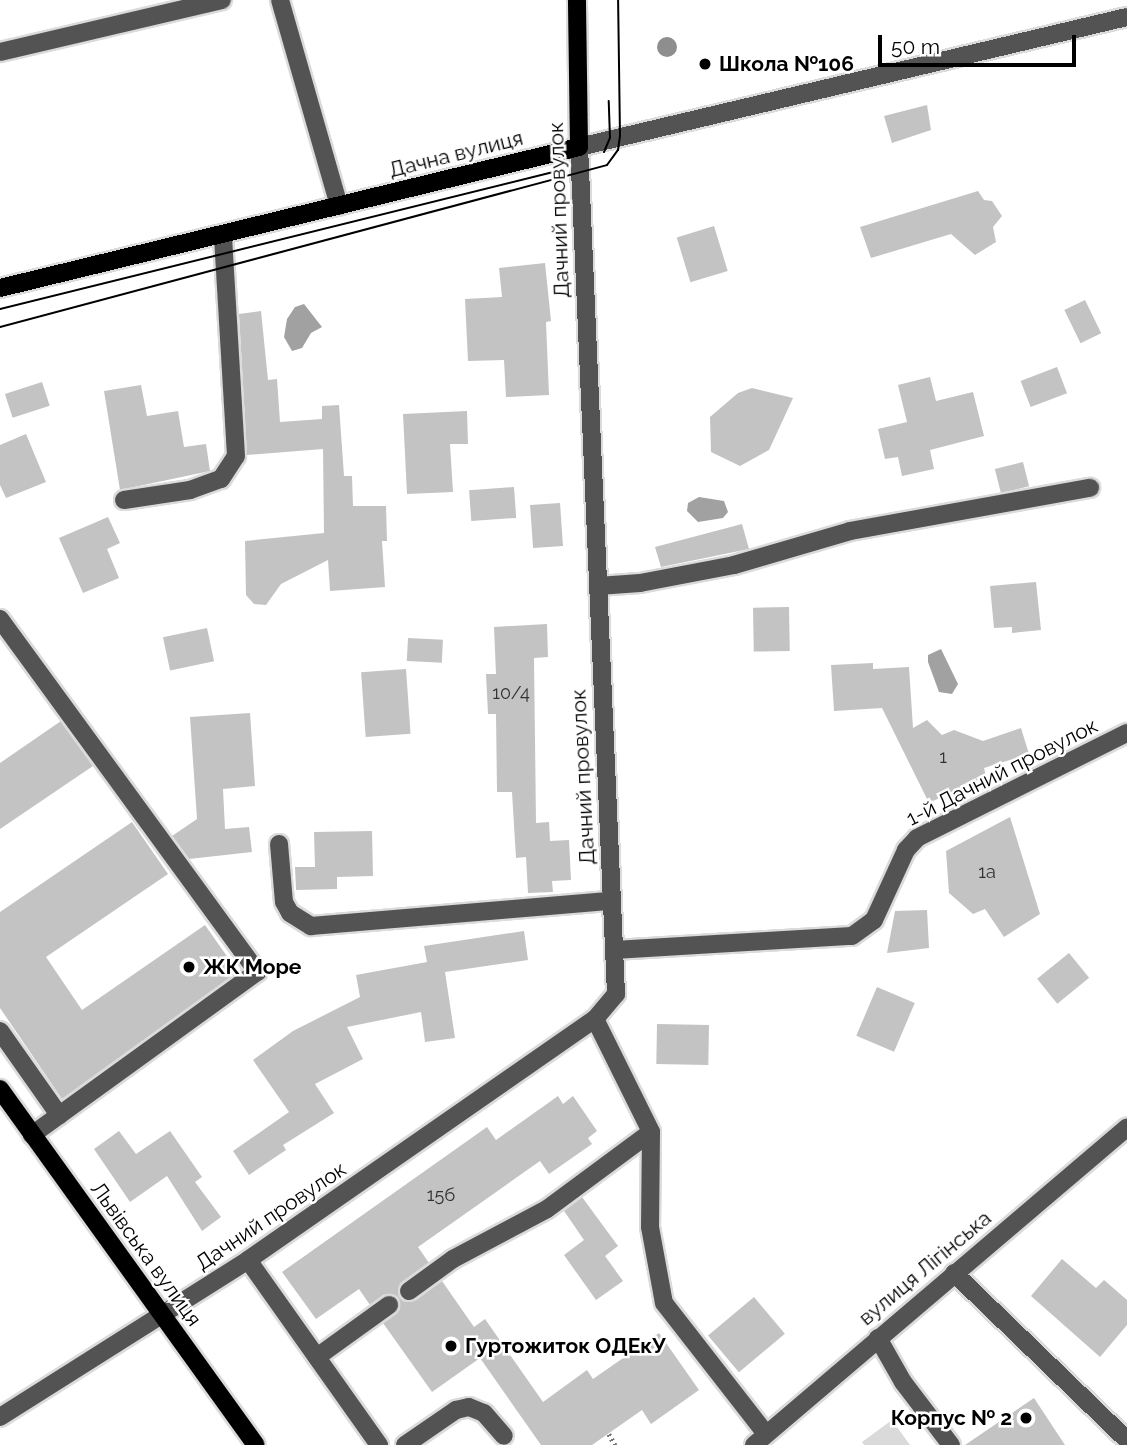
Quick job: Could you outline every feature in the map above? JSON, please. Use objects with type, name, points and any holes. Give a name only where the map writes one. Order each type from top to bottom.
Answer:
[{"type":"main road","name":"Дачний провулок","points":[[577,0],[579,147]]},
{"type":"main road","name":"Дачна вулиця","points":[[0,288],[579,147]]},
{"type":"main road","name":"Львівська вулиця","points":[[3,1098],[256,1445]]},
{"type":"street","points":[[0,52],[222,0]]},
{"type":"street","points":[[280,0],[339,206]]},
{"type":"street","name":"Дачна вулиця","points":[[579,147],[1127,17]]},
{"type":"street","name":"Дачний провулок","points":[[0,1416],[248,1260],[595,1019],[616,994],[579,147]]},
{"type":"street","points":[[124,500],[190,490],[221,479],[236,456],[223,234]]},
{"type":"street","points":[[598,586],[639,583],[734,565],[850,531],[1090,488]]},
{"type":"street","points":[[0,620],[257,972],[32,1135]]},
{"type":"street","name":"1-й Дачний провулок","points":[[614,950],[852,936],[874,920],[906,850],[917,838],[1127,733]]},
{"type":"street","points":[[279,844],[284,902],[290,913],[310,926],[611,901]]},
{"type":"street","points":[[595,1019],[652,1132],[650,1227],[664,1303],[760,1440]]},
{"type":"street","points":[[0,1031],[59,1115]]},
{"type":"street","name":"вулиця Лігінська","points":[[760,1440],[1127,1126]]},
{"type":"street","points":[[409,1291],[453,1259],[547,1209],[652,1132]]},
{"type":"street","points":[[248,1260],[379,1445]]},
{"type":"street","points":[[954,1273],[1127,1440]]},
{"type":"street","points":[[317,1357],[389,1305]]},
{"type":"street","points":[[878,1338],[903,1381],[951,1445]]},
{"type":"street","points":[[405,1445],[456,1410],[469,1407],[484,1413],[504,1436]]},
{"type":"path","points":[[609,1434],[615,1445]]},
{"type":"shaded area","points":[[304,304],[322,327],[311,333],[302,348],[292,351],[284,337],[287,319],[295,307]]},
{"type":"shaded area","points":[[699,497],[724,501],[728,512],[723,518],[698,522],[687,511],[688,503]]},
{"type":"shaded area","points":[[941,649],[958,684],[952,694],[939,692],[928,662],[928,655]]},
{"type":"shaded area","points":[[892,1420],[910,1445],[864,1445],[862,1442]]},
{"type":"building","points":[[927,105],[931,130],[892,143],[884,116]]},
{"type":"building","points":[[978,191],[984,200],[992,201],[1002,216],[993,227],[996,242],[975,255],[951,234],[871,258],[860,227]]},
{"type":"building","points":[[714,226],[728,271],[690,282],[677,237]]},
{"type":"building","points":[[545,263],[551,321],[546,322],[549,395],[506,397],[504,360],[468,361],[465,299],[502,297],[499,268]]},
{"type":"building","points":[[1085,300],[1101,333],[1081,343],[1064,310]]},
{"type":"building","points":[[261,311],[268,380],[277,379],[280,422],[322,419],[322,406],[339,405],[344,476],[352,476],[353,506],[386,506],[387,541],[382,541],[385,587],[330,591],[328,560],[281,584],[266,605],[254,604],[246,595],[245,541],[324,533],[323,449],[247,455],[239,314]]},
{"type":"building","points":[[1057,367],[1067,393],[1031,407],[1021,381]]},
{"type":"building","points":[[930,377],[936,401],[973,392],[984,436],[930,450],[934,469],[902,476],[898,457],[885,459],[878,429],[907,422],[898,385]]},
{"type":"building","points":[[42,382],[50,406],[13,418],[5,394]]},
{"type":"building","points":[[141,385],[147,416],[178,411],[184,447],[206,444],[210,471],[120,490],[104,391]]},
{"type":"building","points":[[752,388],[793,398],[769,450],[740,466],[711,452],[710,417],[738,393]]},
{"type":"building","points":[[467,411],[468,444],[450,444],[453,492],[407,494],[403,414]]},
{"type":"building","points":[[26,434],[46,482],[6,498],[0,485],[0,445]]},
{"type":"building","points":[[1023,462],[1029,486],[1001,493],[995,469]]},
{"type":"building","points":[[514,487],[516,518],[471,521],[469,490]]},
{"type":"building","points":[[560,503],[563,546],[533,548],[530,505]]},
{"type":"building","points":[[108,517],[120,543],[107,549],[119,578],[83,593],[59,538]]},
{"type":"building","points":[[742,524],[749,549],[661,567],[655,547]]},
{"type":"building","points":[[1036,582],[1041,630],[1012,633],[1012,627],[994,628],[990,586]]},
{"type":"building","points":[[789,607],[790,651],[754,652],[753,608]]},
{"type":"building","points":[[547,624],[548,657],[534,658],[536,823],[549,822],[550,841],[569,840],[571,880],[552,881],[553,892],[528,893],[526,857],[516,858],[512,792],[497,792],[496,714],[488,714],[486,674],[496,674],[494,627]]},
{"type":"building","points":[[207,628],[214,661],[170,671],[163,637]]},
{"type":"building","points":[[408,638],[443,640],[442,663],[407,661]]},
{"type":"building","points":[[873,663],[873,669],[909,667],[913,728],[927,720],[942,735],[954,730],[983,741],[1021,728],[1029,754],[984,768],[986,776],[929,803],[882,708],[834,711],[831,665]]},
{"type":"building","points":[[406,669],[411,734],[366,737],[361,672]]},
{"type":"building","points":[[250,713],[255,786],[223,789],[225,829],[249,827],[252,852],[189,859],[172,836],[197,819],[190,717]]},
{"type":"building","points":[[61,721],[93,766],[0,829],[0,763]]},
{"type":"building","points":[[1010,817],[1040,914],[1004,937],[985,909],[973,914],[949,893],[946,851]]},
{"type":"building","name":"ЖК Море","points":[[132,822],[168,874],[46,957],[82,1010],[205,925],[238,972],[62,1099],[0,1008],[0,912]]},
{"type":"building","points":[[372,831],[373,876],[337,877],[337,889],[296,890],[295,867],[315,867],[314,832]]},
{"type":"building","points":[[927,910],[929,948],[887,953],[895,911]]},
{"type":"building","points":[[524,931],[528,960],[445,972],[455,1038],[425,1042],[421,1012],[347,1027],[363,1059],[315,1084],[334,1113],[283,1145],[286,1150],[249,1175],[233,1151],[289,1112],[253,1060],[293,1031],[360,997],[356,975],[427,962],[424,946]]},
{"type":"building","points":[[1069,953],[1089,978],[1057,1004],[1037,979]]},
{"type":"building","points":[[877,987],[915,1003],[894,1052],[856,1036]]},
{"type":"building","points":[[657,1024],[709,1025],[708,1065],[656,1064]]},
{"type":"building","points":[[558,1096],[563,1104],[573,1096],[597,1131],[588,1138],[592,1144],[549,1174],[540,1161],[418,1247],[429,1263],[402,1282],[398,1292],[404,1301],[411,1302],[442,1281],[474,1327],[485,1319],[543,1402],[587,1370],[593,1379],[659,1333],[699,1390],[651,1424],[642,1410],[592,1445],[541,1445],[480,1358],[432,1392],[383,1323],[400,1309],[394,1295],[383,1295],[370,1305],[359,1289],[316,1319],[282,1272],[487,1127],[496,1140]]},
{"type":"building","points":[[119,1131],[136,1154],[170,1131],[202,1177],[195,1182],[221,1217],[202,1231],[167,1176],[130,1202],[94,1149]]},
{"type":"building","points":[[582,1197],[618,1246],[605,1256],[623,1281],[596,1300],[564,1255],[584,1240],[564,1211]]},
{"type":"building","points":[[1062,1259],[1096,1288],[1104,1280],[1127,1300],[1127,1325],[1100,1357],[1031,1296]]},
{"type":"building","points":[[754,1297],[785,1334],[739,1372],[708,1336]]},
{"type":"building","name":"Корпус № 2","points":[[1034,1398],[1065,1445],[965,1445]]},
{"type":"tram line","points":[[0,327],[607,165],[618,150],[620,136],[618,0]]},
{"type":"tram line","points":[[604,152],[610,138],[609,101]]},
{"type":"tram line","points":[[0,309],[553,172]]},
{"type":"place","name":"Школа №106","points":[[705,64]]},
{"type":"place","name":"ЖК Море","points":[[189,967]]},
{"type":"place","name":"Гуртожиток ОДЕкУ","points":[[451,1346]]},
{"type":"place","name":"Корпус № 2","points":[[1026,1418]]}]
